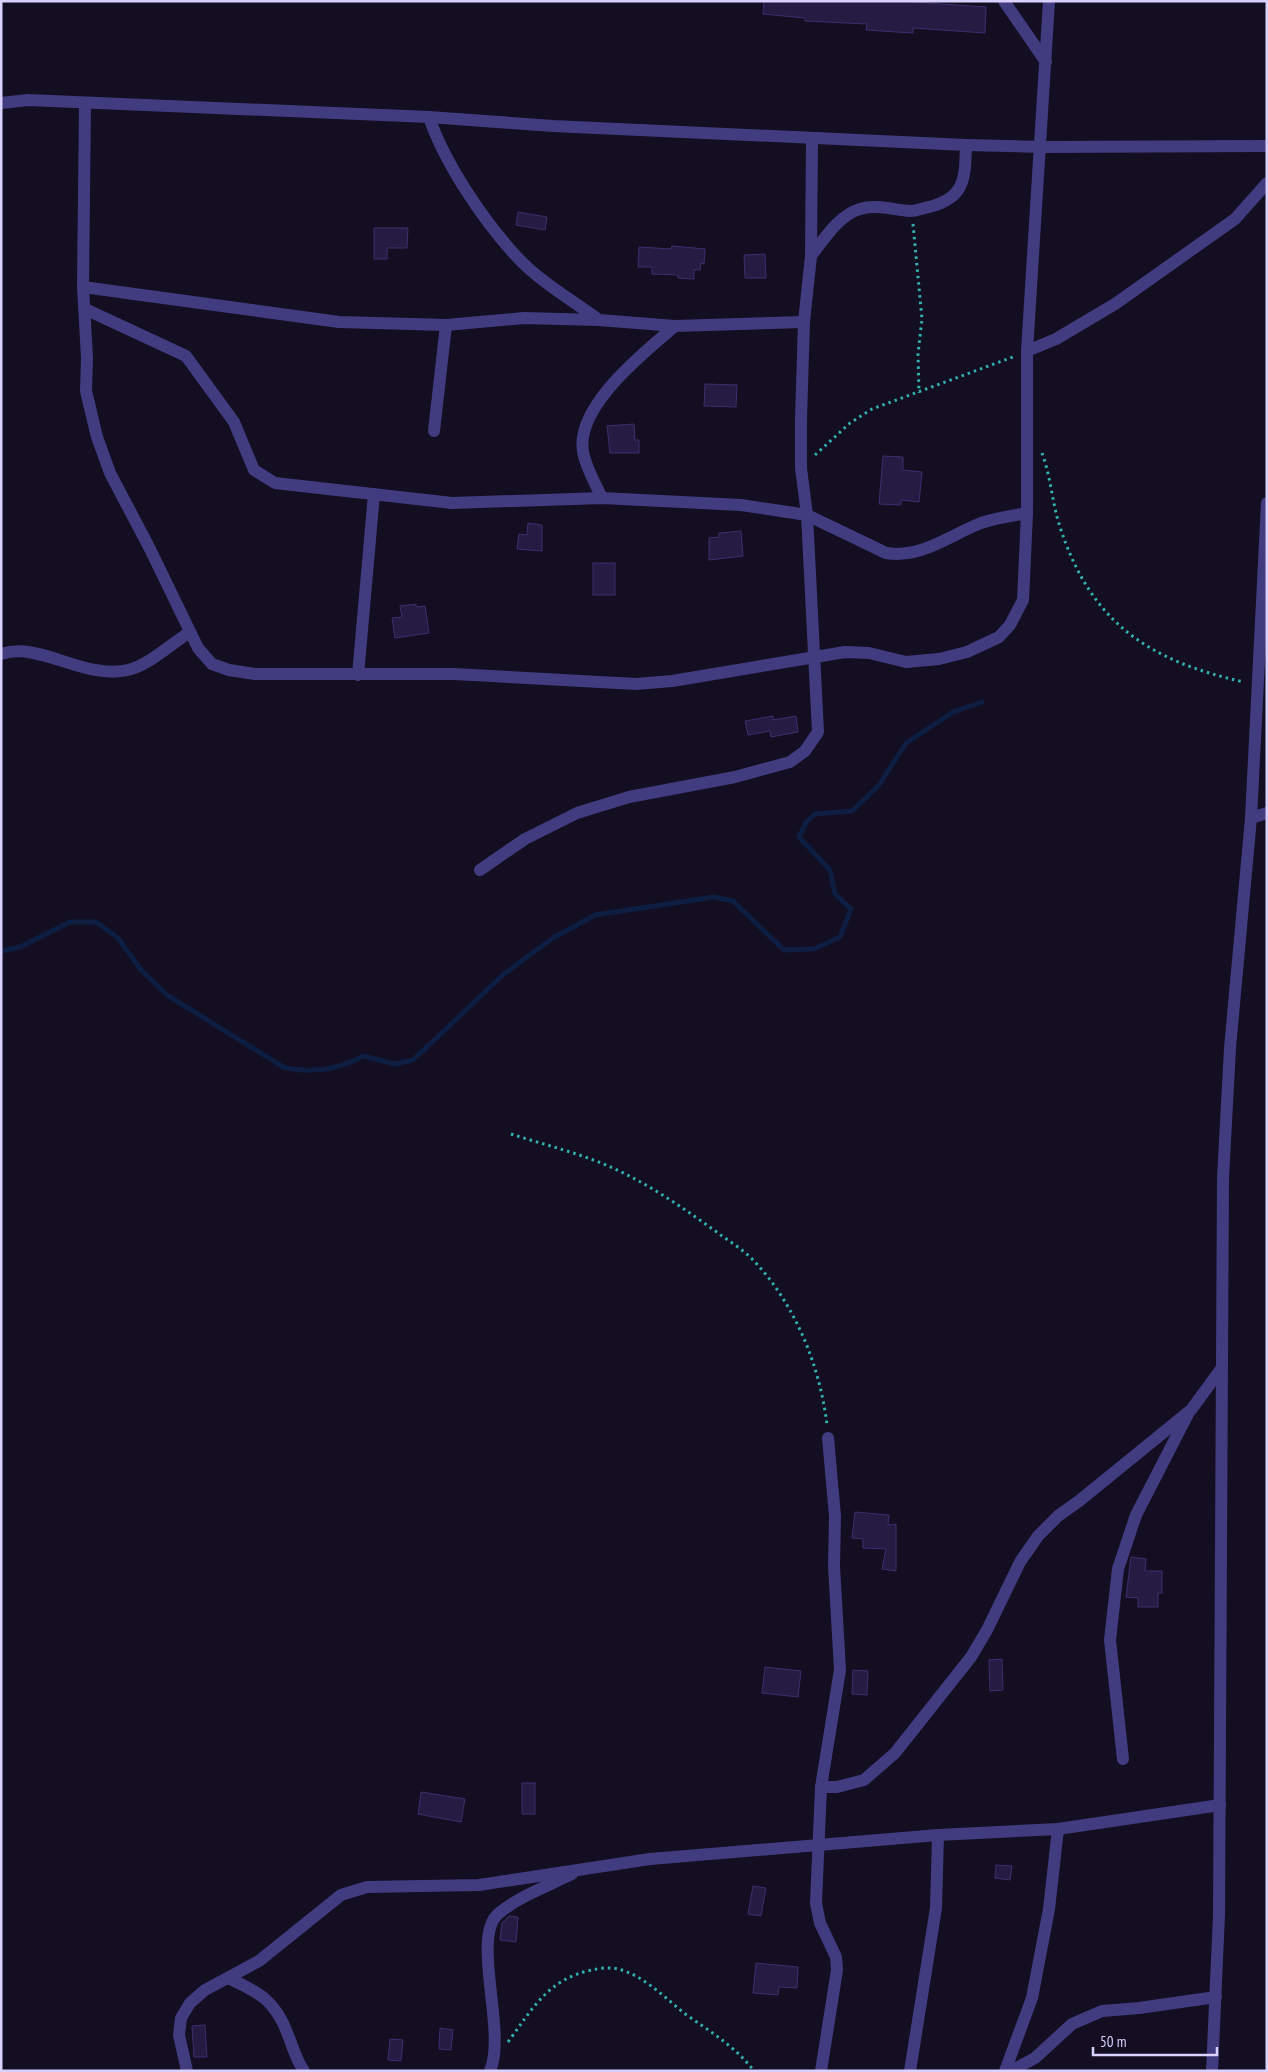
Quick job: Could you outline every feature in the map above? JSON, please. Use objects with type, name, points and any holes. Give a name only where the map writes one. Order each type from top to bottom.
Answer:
[{"type":"street","points":[[1004,1],[1046,62]]},
{"type":"street","points":[[85,103],[84,287],[86,391],[103,458],[198,648],[212,664],[229,670],[276,675],[463,675],[636,684],[672,681],[845,652],[868,653],[906,662],[939,659],[967,652],[999,637],[1019,612],[1023,600],[1027,513],[1027,351],[1042,147],[1049,1]]},
{"type":"street","points":[[1,104],[28,100],[966,145],[1042,147],[1267,146]]},
{"type":"street","points":[[429,118],[443,153],[479,208],[518,257],[565,296],[599,320]]},
{"type":"street","points":[[480,870],[525,839],[577,813],[629,797],[735,777],[790,762],[805,751],[818,732],[806,515],[801,468],[804,322],[810,256],[812,139]]},
{"type":"street","points":[[810,256],[837,224],[849,214],[862,208],[912,211],[940,204],[952,198],[960,188],[964,178],[966,145]]},
{"type":"street","points":[[1027,351],[1056,339],[1115,304],[1235,219],[1267,183]]},
{"type":"street","points":[[84,287],[339,322],[446,325],[524,318],[599,320],[676,326],[804,322]]},
{"type":"street","points":[[85,309],[186,356],[234,422],[254,470],[263,478],[280,484],[452,503],[602,498],[741,505],[806,515],[886,553],[900,555],[913,554],[984,522],[1027,513]]},
{"type":"street","points":[[434,430],[446,325]]},
{"type":"street","points":[[602,498],[583,451],[583,436],[589,418],[622,374],[676,326]]},
{"type":"street","points":[[358,675],[374,494]]},
{"type":"street","points":[[1212,2071],[1220,1915],[1221,1369],[1224,1168],[1233,1020],[1251,818],[1267,503]]},
{"type":"street","points":[[1,654],[12,651],[36,654],[103,673],[129,669],[190,632]]},
{"type":"street","points":[[1251,818],[1267,813]]},
{"type":"street","points":[[1123,1759],[1110,1640],[1118,1569],[1136,1515],[1191,1410],[1221,1369]]},
{"type":"street","points":[[822,1787],[837,1787],[864,1780],[895,1753],[971,1657],[987,1630],[1020,1562],[1038,1536],[1058,1516],[1080,1501],[1191,1410]]},
{"type":"street","points":[[820,2071],[837,1970],[836,1957],[820,1923],[816,1903],[822,1787],[840,1670],[834,1566],[834,1516],[828,1438]]},
{"type":"street","points":[[187,2071],[179,2035],[181,2018],[190,2003],[205,1990],[259,1961],[341,1896],[367,1887],[480,1885],[650,1859],[938,1835],[1058,1828],[1220,1805]]},
{"type":"street","points":[[1005,2071],[1032,1998],[1049,1909],[1058,1828]]},
{"type":"street","points":[[910,2071],[936,1908],[938,1835]]},
{"type":"street","points":[[492,2066],[495,2024],[488,1958],[489,1935],[496,1915],[515,1902],[583,1869]]},
{"type":"street","points":[[228,1978],[255,1990],[271,2002],[283,2021],[304,2071]]},
{"type":"street","points":[[1011,2071],[1035,2058],[1072,2024],[1102,2011],[1139,2008],[1216,1997]]},
{"type":"path","points":[[912,211],[922,319],[918,354],[919,393]]},
{"type":"path","points":[[801,468],[850,423],[872,409],[1027,351]]},
{"type":"path","points":[[1040,449],[1060,527],[1075,566],[1092,595],[1110,617],[1124,632],[1141,644],[1162,654],[1212,675],[1257,685]]},
{"type":"path","points":[[511,1134],[615,1169],[683,1208],[753,1260],[772,1282],[794,1316],[807,1348],[825,1406],[828,1438]]},
{"type":"path","points":[[492,2066],[543,1996],[556,1983],[576,1973],[602,1968],[618,1969],[654,1988],[730,2046],[754,2071]]},
{"type":"building","points":[[764,1],[899,1],[986,7],[985,33],[913,28],[913,33],[866,30],[867,24],[805,21],[805,18],[763,14]]},
{"type":"building","points":[[518,212],[547,217],[545,230],[516,225]]},
{"type":"building","points":[[374,228],[408,228],[407,248],[387,248],[387,259],[374,259]]},
{"type":"building","points":[[672,246],[705,249],[704,264],[701,263],[700,270],[694,270],[694,279],[678,278],[678,275],[652,274],[652,267],[638,267],[639,247],[671,249]]},
{"type":"building","points":[[765,254],[766,278],[745,278],[744,255]]},
{"type":"building","points":[[705,384],[737,385],[736,407],[704,406]]},
{"type":"building","points":[[634,424],[635,440],[639,440],[639,453],[610,453],[607,426]]},
{"type":"building","points":[[883,456],[903,457],[903,470],[922,472],[919,502],[901,500],[901,505],[879,504]]},
{"type":"building","points":[[528,523],[542,525],[542,551],[517,549],[519,534],[527,535]]},
{"type":"building","points":[[741,531],[743,556],[709,560],[709,538],[719,537],[719,533]]},
{"type":"building","points":[[593,563],[615,563],[615,595],[593,595]]},
{"type":"building","points":[[416,604],[416,607],[425,606],[429,633],[395,638],[392,618],[402,617],[400,606]]},
{"type":"building","points":[[773,716],[773,720],[796,716],[798,732],[771,737],[770,731],[748,735],[745,721]]},
{"type":"building","points":[[855,1512],[889,1515],[888,1525],[896,1524],[896,1571],[882,1569],[886,1549],[863,1548],[863,1539],[852,1538]]},
{"type":"building","points":[[1131,1557],[1146,1559],[1145,1571],[1162,1571],[1162,1593],[1158,1593],[1158,1607],[1138,1607],[1138,1598],[1126,1597]]},
{"type":"building","points":[[1002,1659],[1003,1690],[990,1691],[989,1660]]},
{"type":"building","points":[[765,1667],[801,1671],[798,1697],[762,1693]]},
{"type":"building","points":[[853,1670],[868,1671],[867,1695],[852,1694]]},
{"type":"building","points":[[522,1783],[535,1783],[535,1814],[522,1814]]},
{"type":"building","points":[[421,1792],[465,1799],[461,1822],[418,1814]]},
{"type":"building","points":[[996,1865],[1012,1866],[1010,1880],[995,1878]]},
{"type":"building","points":[[753,1886],[766,1888],[761,1916],[748,1914]]},
{"type":"building","points":[[509,1916],[518,1917],[516,1942],[500,1940],[502,1923]]},
{"type":"building","points":[[756,1963],[798,1967],[797,1988],[779,1987],[778,1995],[753,1993]]},
{"type":"building","points":[[205,2025],[207,2057],[194,2057],[192,2026]]},
{"type":"building","points":[[440,2028],[453,2030],[451,2050],[439,2049]]},
{"type":"building","points":[[390,2039],[403,2040],[401,2061],[388,2060]]},
{"type":"waterway","points":[[1,951],[20,947],[70,922],[96,922],[118,938],[141,970],[167,995],[285,1068],[325,1069],[363,1056],[395,1064],[413,1060],[504,974],[553,938],[595,915],[714,897],[733,901],[784,950],[814,949],[840,937],[851,909],[835,894],[830,870],[799,837],[806,822],[815,814],[852,811],[879,785],[906,743],[953,712],[982,702]]}]
